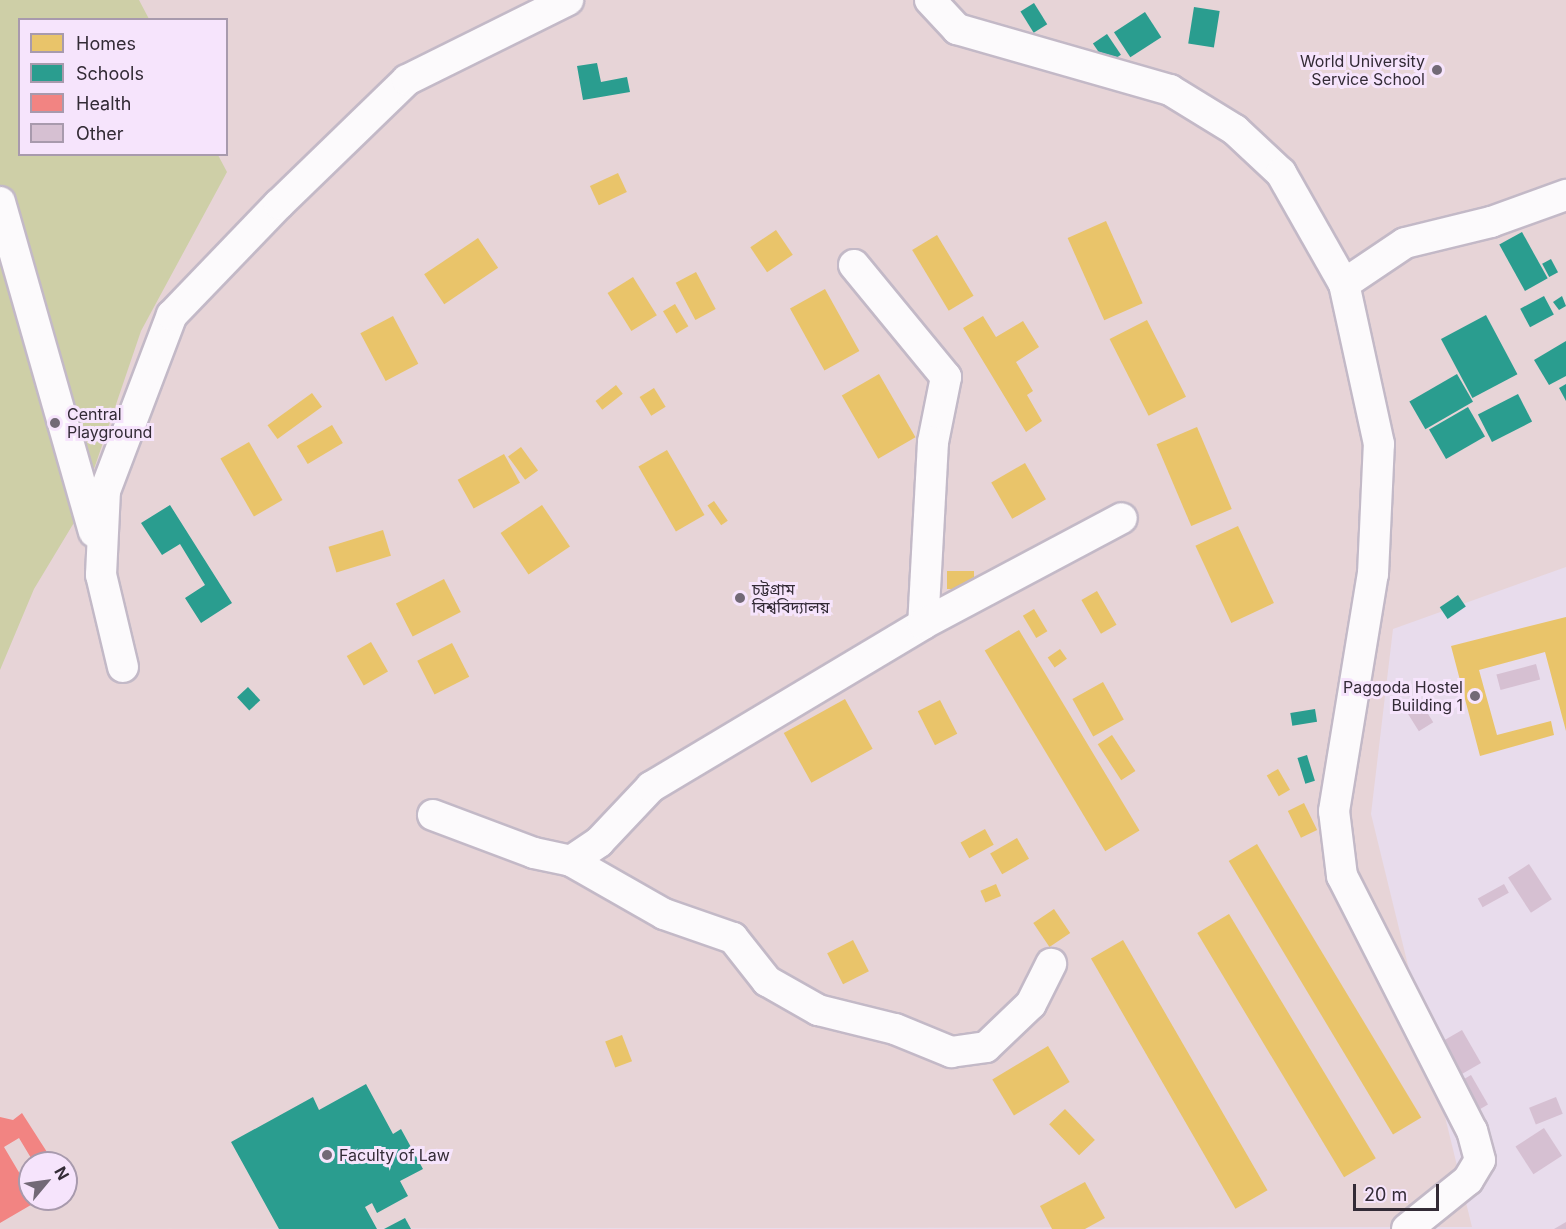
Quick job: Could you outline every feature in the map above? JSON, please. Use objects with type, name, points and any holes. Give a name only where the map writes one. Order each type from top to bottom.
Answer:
[{"type":"street","points":[[0,202],[94,530],[102,584],[108,616],[123,667],[104,586],[101,575],[101,564],[102,554],[102,543],[105,491],[172,315],[279,204],[407,81],[568,0]]},
{"type":"street","points":[[930,0],[957,29],[1170,90],[1234,130],[1281,173],[1344,284],[1379,444],[1373,574],[1334,811],[1342,876],[1472,1131],[1480,1160],[1468,1180],[1407,1229]]},
{"type":"street","points":[[1344,284],[1405,243],[1491,222],[1566,195]]},
{"type":"street","points":[[854,265],[946,377],[933,442],[923,624]]},
{"type":"street","points":[[571,861],[599,842],[651,787],[923,624],[1122,518]]},
{"type":"street","points":[[433,815],[534,853],[571,861],[664,914],[733,938],[767,981],[818,1010],[896,1029],[951,1052],[986,1047],[1031,1004],[1051,964]]},
{"type":"shaded area","name":"চট্টগ্রাম বিশ্ববিদ্যালয়","points":[[0,0],[1566,0],[1566,567],[1393,629],[1371,814],[1472,1227],[0,1229]]},
{"type":"green space","name":"Central Playground","points":[[0,0],[139,0],[148,18],[18,18],[18,156],[219,156],[227,172],[141,331],[78,516],[34,589],[0,670]]},
{"type":"building: Homes","points":[[618,173],[627,192],[599,205],[590,186]]},
{"type":"building: Homes","points":[[1106,221],[1143,303],[1104,320],[1068,238]]},
{"type":"building: Homes","points":[[776,230],[793,255],[767,272],[750,247]]},
{"type":"building: Homes","points":[[937,235],[974,296],[949,311],[912,250]]},
{"type":"building: Homes","points":[[478,238],[498,268],[444,304],[424,274]]},
{"type":"building: Homes","points":[[696,272],[716,309],[695,320],[676,283]]},
{"type":"building: Homes","points":[[633,277],[657,315],[631,331],[608,293]]},
{"type":"building: Homes","points":[[825,289],[859,351],[824,370],[790,308]]},
{"type":"building: Homes","points":[[675,304],[688,326],[676,333],[663,311]]},
{"type":"building: Homes","points":[[393,316],[418,364],[386,381],[360,333]]},
{"type":"building: Homes","points":[[983,316],[996,337],[1023,321],[1039,347],[1016,362],[1033,391],[1027,395],[1042,421],[1026,432],[963,328]]},
{"type":"building: Homes","points":[[1147,320],[1186,397],[1149,416],[1110,339]]},
{"type":"building: Homes","points":[[879,374],[916,437],[878,459],[842,396]]},
{"type":"building: Homes","points":[[616,385],[623,394],[602,410],[596,401]]},
{"type":"building: Homes","points":[[654,388],[666,407],[651,416],[640,397]]},
{"type":"building: Homes","points":[[312,393],[322,407],[277,439],[268,425]]},
{"type":"building: Homes","points":[[332,425],[343,443],[308,464],[297,446]]},
{"type":"building: Homes","points":[[1197,427],[1232,509],[1191,526],[1156,444]]},
{"type":"building: Homes","points":[[249,442],[282,500],[254,517],[220,458]]},
{"type":"building: Homes","points":[[521,447],[538,470],[525,480],[508,456]]},
{"type":"building: Homes","points":[[667,450],[704,515],[676,531],[638,466]]},
{"type":"building: Homes","points":[[504,454],[520,483],[474,509],[458,480]]},
{"type":"building: Homes","points":[[1025,463],[1046,499],[1012,519],[991,482]]},
{"type":"building: Homes","points":[[714,501],[728,521],[721,525],[707,506]]},
{"type":"building: Homes","points":[[542,505],[570,546],[529,574],[501,533]]},
{"type":"building: Homes","points":[[1238,526],[1274,603],[1231,623],[1195,546]]},
{"type":"building: Homes","points":[[383,530],[391,556],[336,572],[328,547]]},
{"type":"building: Homes","points":[[947,571],[974,571],[974,589],[947,589]]},
{"type":"building: Homes","points":[[444,579],[461,612],[413,636],[396,604]]},
{"type":"building: Homes","points":[[1097,591],[1116,625],[1101,634],[1081,600]]},
{"type":"building: Homes","points":[[1034,609],[1047,631],[1036,638],[1023,616]]},
{"type":"building: Homes","name":"Paggoda Hostel Building 1","points":[[1566,617],[1566,731],[1545,652],[1479,670],[1497,735],[1551,721],[1554,735],[1480,756],[1451,646]]},
{"type":"building: Homes","points":[[1019,630],[1140,831],[1105,851],[985,651]]},
{"type":"building: Homes","points":[[371,642],[388,671],[364,685],[347,656]]},
{"type":"building: Homes","points":[[452,643],[469,677],[435,695],[417,661]]},
{"type":"building: Homes","points":[[1060,649],[1067,659],[1055,667],[1048,658]]},
{"type":"building: Homes","points":[[1103,682],[1124,720],[1093,737],[1072,699]]},
{"type":"building: Homes","points":[[845,699],[873,749],[811,783],[784,733]]},
{"type":"building: Homes","points":[[940,700],[957,734],[935,745],[918,711]]},
{"type":"building: Homes","points":[[1112,735],[1135,771],[1121,780],[1098,744]]},
{"type":"building: Homes","points":[[1278,769],[1290,790],[1279,796],[1267,776]]},
{"type":"building: Homes","points":[[1304,803],[1317,830],[1301,838],[1288,811]]},
{"type":"building: Homes","points":[[985,829],[994,845],[969,858],[961,843]]},
{"type":"building: Homes","points":[[1017,838],[1029,859],[1002,874],[990,853]]},
{"type":"building: Homes","points":[[1257,844],[1421,1117],[1393,1134],[1229,861]]},
{"type":"building: Homes","points":[[996,884],[1001,896],[985,903],[980,891]]},
{"type":"building: Homes","points":[[1054,909],[1070,933],[1049,947],[1033,923]]},
{"type":"building: Homes","points":[[1229,914],[1376,1158],[1344,1177],[1197,933]]},
{"type":"building: Homes","points":[[853,940],[869,971],[843,984],[827,953]]},
{"type":"building: Homes","points":[[1123,940],[1268,1190],[1235,1209],[1091,958]]},
{"type":"building: Homes","points":[[622,1035],[632,1061],[615,1068],[605,1041]]},
{"type":"building: Homes","points":[[1048,1046],[1070,1082],[1014,1115],[992,1079]]},
{"type":"building: Homes","points":[[1065,1109],[1095,1140],[1079,1155],[1049,1124]]},
{"type":"building: Homes","points":[[1085,1182],[1105,1218],[1085,1229],[1052,1229],[1040,1206]]},
{"type":"building: Schools","points":[[1034,3],[1047,24],[1034,33],[1020,11]]},
{"type":"building: Schools","points":[[1194,7],[1220,11],[1214,48],[1188,44]]},
{"type":"building: Schools","points":[[1145,12],[1161,37],[1130,57],[1114,32]]},
{"type":"building: Schools","points":[[1107,34],[1121,55],[1107,64],[1093,44]]},
{"type":"building: Schools","points":[[597,63],[601,82],[627,77],[630,92],[583,100],[577,66]]},
{"type":"building: Schools","points":[[1522,232],[1548,278],[1525,291],[1499,245]]},
{"type":"building: Schools","points":[[1551,259],[1558,272],[1549,277],[1542,264]]},
{"type":"building: Schools","points":[[1544,296],[1554,315],[1530,327],[1520,309]]},
{"type":"building: Schools","points":[[1562,296],[1566,306],[1559,310],[1553,302]]},
{"type":"building: Schools","points":[[1486,315],[1517,374],[1472,398],[1441,339]]},
{"type":"building: Schools","points":[[1566,341],[1566,376],[1549,385],[1534,360]]},
{"type":"building: Schools","points":[[1457,374],[1473,402],[1425,429],[1409,402]]},
{"type":"building: Schools","points":[[1566,384],[1566,401],[1559,388]]},
{"type":"building: Schools","points":[[1518,394],[1532,422],[1492,442],[1478,414]]},
{"type":"building: Schools","points":[[1468,407],[1485,436],[1446,459],[1429,430]]},
{"type":"building: Schools","points":[[170,505],[232,603],[201,623],[185,598],[205,585],[180,544],[162,555],[141,523]]},
{"type":"building: Schools","points":[[1458,595],[1466,607],[1448,619],[1440,607]]},
{"type":"building: Schools","points":[[248,687],[260,700],[249,710],[237,697]]},
{"type":"building: Schools","points":[[1315,709],[1317,722],[1292,726],[1290,713]]},
{"type":"building: Schools","points":[[1307,755],[1315,781],[1305,784],[1297,758]]},
{"type":"building: Schools","name":"Faculty of Law","points":[[366,1084],[393,1134],[401,1129],[423,1169],[400,1181],[408,1196],[377,1213],[372,1203],[365,1207],[377,1229],[279,1229],[231,1142],[313,1097],[319,1110]]},
{"type":"building: Schools","points":[[405,1218],[411,1229],[384,1229]]},
{"type":"building: Health","points":[[22,1113],[46,1151],[27,1151],[19,1138],[4,1147],[18,1171],[18,1211],[21,1211],[0,1223],[0,1117],[13,1120]]},
{"type":"building: Other","points":[[1536,664],[1540,679],[1501,690],[1496,675]]},
{"type":"building: Other","points":[[1420,701],[1433,722],[1419,731],[1406,710]]},
{"type":"building: Other","points":[[1529,864],[1552,899],[1531,913],[1508,878]]},
{"type":"building: Other","points":[[1504,884],[1509,893],[1483,907],[1478,899]]},
{"type":"building: Other","points":[[1462,1030],[1481,1063],[1452,1080],[1433,1047]]},
{"type":"building: Other","points":[[1471,1075],[1488,1104],[1472,1113],[1455,1084]]},
{"type":"building: Other","points":[[1556,1097],[1563,1114],[1536,1125],[1529,1108]]},
{"type":"building: Other","points":[[1544,1128],[1562,1156],[1533,1174],[1515,1147]]},
{"type":"building: Other","points":[[1566,1222],[1566,1229],[1554,1229]]},
{"type":"place","name":"World University Service School","points":[[1437,70]]},
{"type":"place","name":"Central Playground","points":[[55,423]]},
{"type":"place","name":"চট্টগ্রাম বিশ্ববিদ্যালয়","points":[[740,598]]},
{"type":"place","name":"Paggoda Hostel Building 1","points":[[1475,696]]},
{"type":"place","name":"Faculty of Law","points":[[327,1155]]}]
